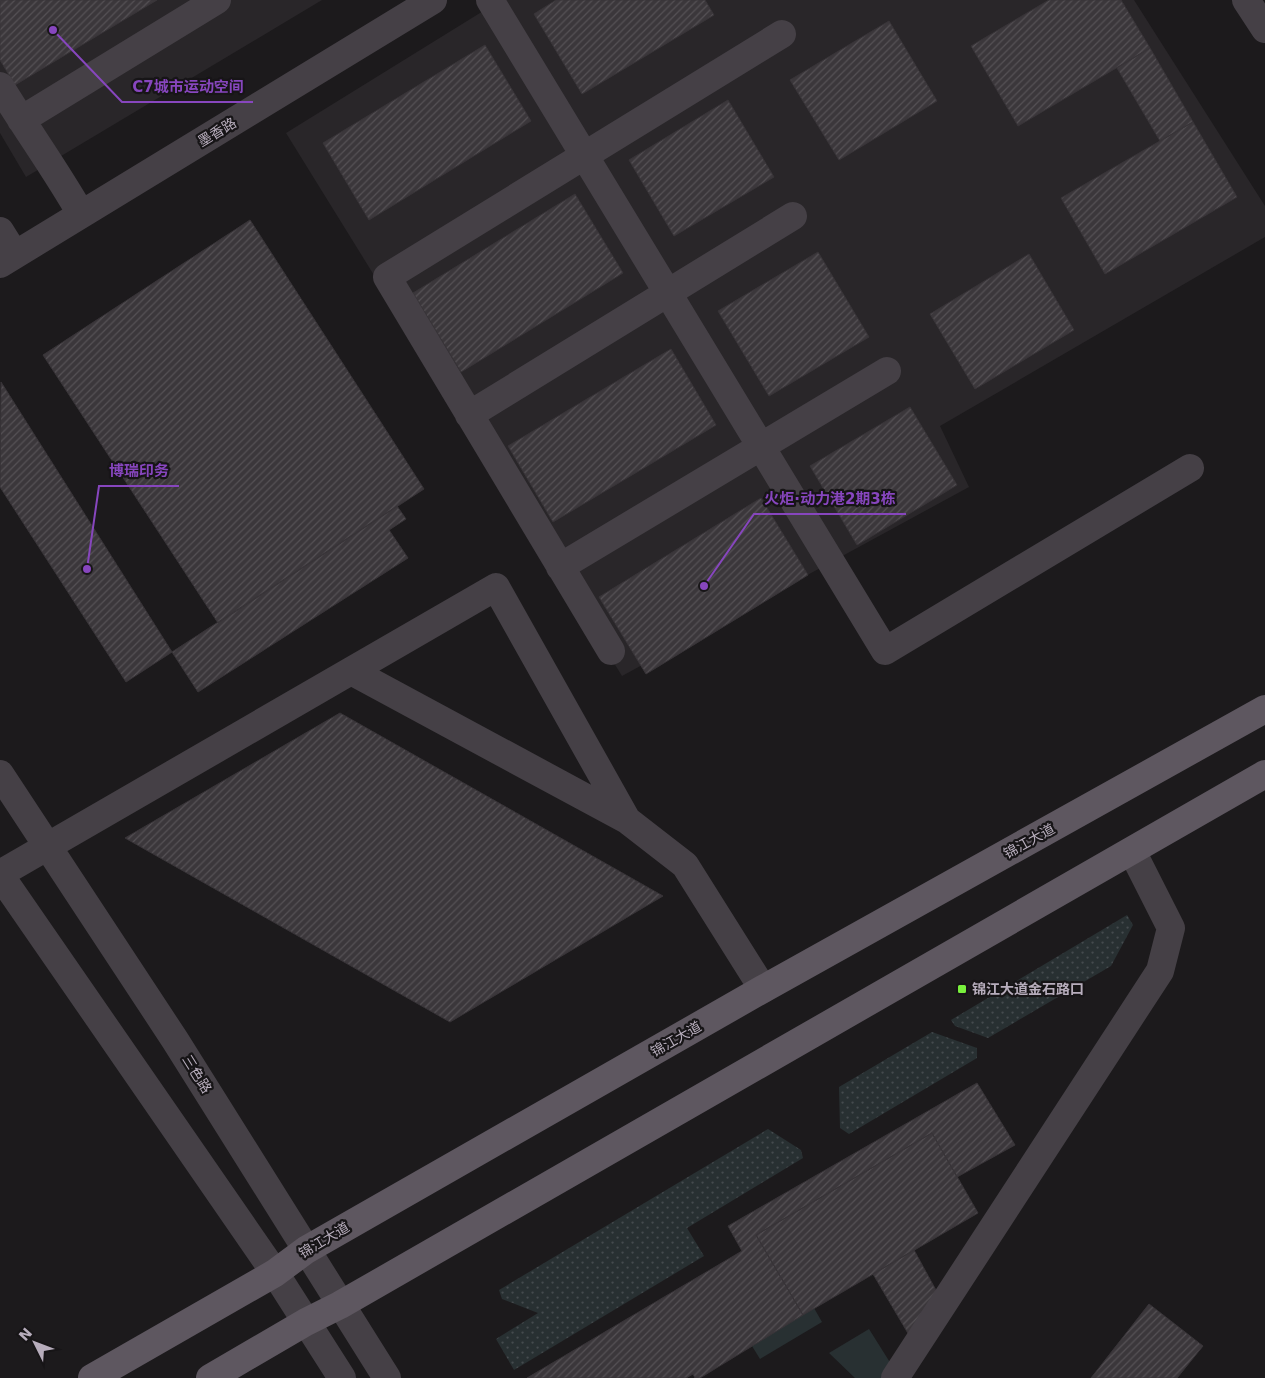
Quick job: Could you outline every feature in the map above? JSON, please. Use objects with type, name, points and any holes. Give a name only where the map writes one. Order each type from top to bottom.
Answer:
[{"type":"main road","name":"锦江大道","points":[[92,1378],[275,1272],[306,1250],[763,989],[1265,709]]},
{"type":"main road","points":[[210,1378],[1265,774]]},
{"type":"street","points":[[21,120],[218,0]]},
{"type":"street","name":"墨香路","points":[[8,260],[433,0]]},
{"type":"street","points":[[490,0],[885,651],[1190,468]]},
{"type":"street","points":[[1246,0],[1265,29]]},
{"type":"street","points":[[611,651],[387,277],[584,154],[782,34]]},
{"type":"street","points":[[0,86],[81,214]]},
{"type":"street","points":[[469,415],[793,216]]},
{"type":"street","points":[[0,231],[8,260]]},
{"type":"street","points":[[560,567],[887,371]]},
{"type":"street","points":[[342,1378],[275,1272],[0,875],[496,587],[627,820]]},
{"type":"street","points":[[351,671],[627,820],[685,865],[763,989]]},
{"type":"street","name":"三色路","points":[[0,774],[175,1040],[387,1378]]},
{"type":"street","points":[[895,1378],[1160,971],[1171,928],[1132,851]]},
{"type":"shaded area","points":[[0,0],[322,0],[26,177],[0,133]]},
{"type":"shaded area","points":[[501,0],[1134,0],[1265,206],[1265,237],[940,426],[969,487],[622,676],[286,133]]},
{"type":"shaded area","points":[[1127,915],[1133,925],[1111,966],[988,1038],[955,1026],[951,1020]]},
{"type":"shaded area","points":[[932,1032],[977,1048],[977,1058],[849,1134],[840,1128],[839,1087]]},
{"type":"shaded area","points":[[768,1129],[801,1150],[803,1158],[687,1228],[704,1256],[514,1370],[496,1339],[538,1313],[502,1299],[499,1290]]},
{"type":"shaded area","points":[[814,1308],[822,1322],[760,1359],[752,1346]]},
{"type":"shaded area","points":[[869,1329],[891,1364],[881,1378],[855,1378],[829,1353]]},
{"type":"building","points":[[0,0],[157,0],[15,85],[0,60]]},
{"type":"building","points":[[556,0],[705,0],[714,15],[582,94],[534,14]]},
{"type":"building","points":[[1049,0],[1121,0],[1150,48],[1018,126],[971,46]]},
{"type":"building","points":[[889,21],[937,101],[839,160],[790,80]]},
{"type":"building","points":[[485,45],[531,121],[369,220],[323,143]]},
{"type":"building","points":[[1150,48],[1193,122],[1160,141],[1117,68]]},
{"type":"building","points":[[728,100],[774,177],[674,236],[629,160]]},
{"type":"building","points":[[1193,122],[1237,197],[1105,274],[1061,198]]},
{"type":"building","points":[[575,194],[623,273],[461,372],[413,293]]},
{"type":"building","points":[[250,220],[424,489],[218,623],[43,355]]},
{"type":"building","points":[[818,252],[869,337],[769,396],[718,311]]},
{"type":"building","points":[[1029,254],[1074,330],[975,389],[930,314]]},
{"type":"building","points":[[671,349],[716,425],[553,522],[508,446]]},
{"type":"building","points":[[1,382],[172,652],[126,682],[0,487]]},
{"type":"building","points":[[910,407],[957,485],[857,545],[810,466]]},
{"type":"building","points":[[761,498],[808,575],[646,674],[599,597]]},
{"type":"building","points":[[397,506],[406,519],[389,530],[408,558],[198,692],[172,652]]},
{"type":"building","points":[[340,713],[663,896],[450,1022],[125,838]]},
{"type":"building","points":[[977,1083],[1015,1145],[957,1177],[932,1133],[756,1235],[803,1315],[700,1378],[695,1378],[693,1374],[686,1378],[527,1378],[742,1251],[728,1226]]},
{"type":"building","points":[[932,1133],[978,1213],[803,1315],[756,1235]]},
{"type":"building","points":[[914,1250],[937,1292],[909,1335],[873,1274]]},
{"type":"building","points":[[1149,1304],[1203,1346],[1177,1378],[1091,1378]]},
{"type":"place","name":"C7城市运动空间","points":[[53,30]]},
{"type":"place","name":"博瑞印务","points":[[87,569]]},
{"type":"place","name":"火炬·动力港2期3栋","points":[[704,586]]},
{"type":"place","name":"锦江大道金石路口","points":[[962,989]]}]
